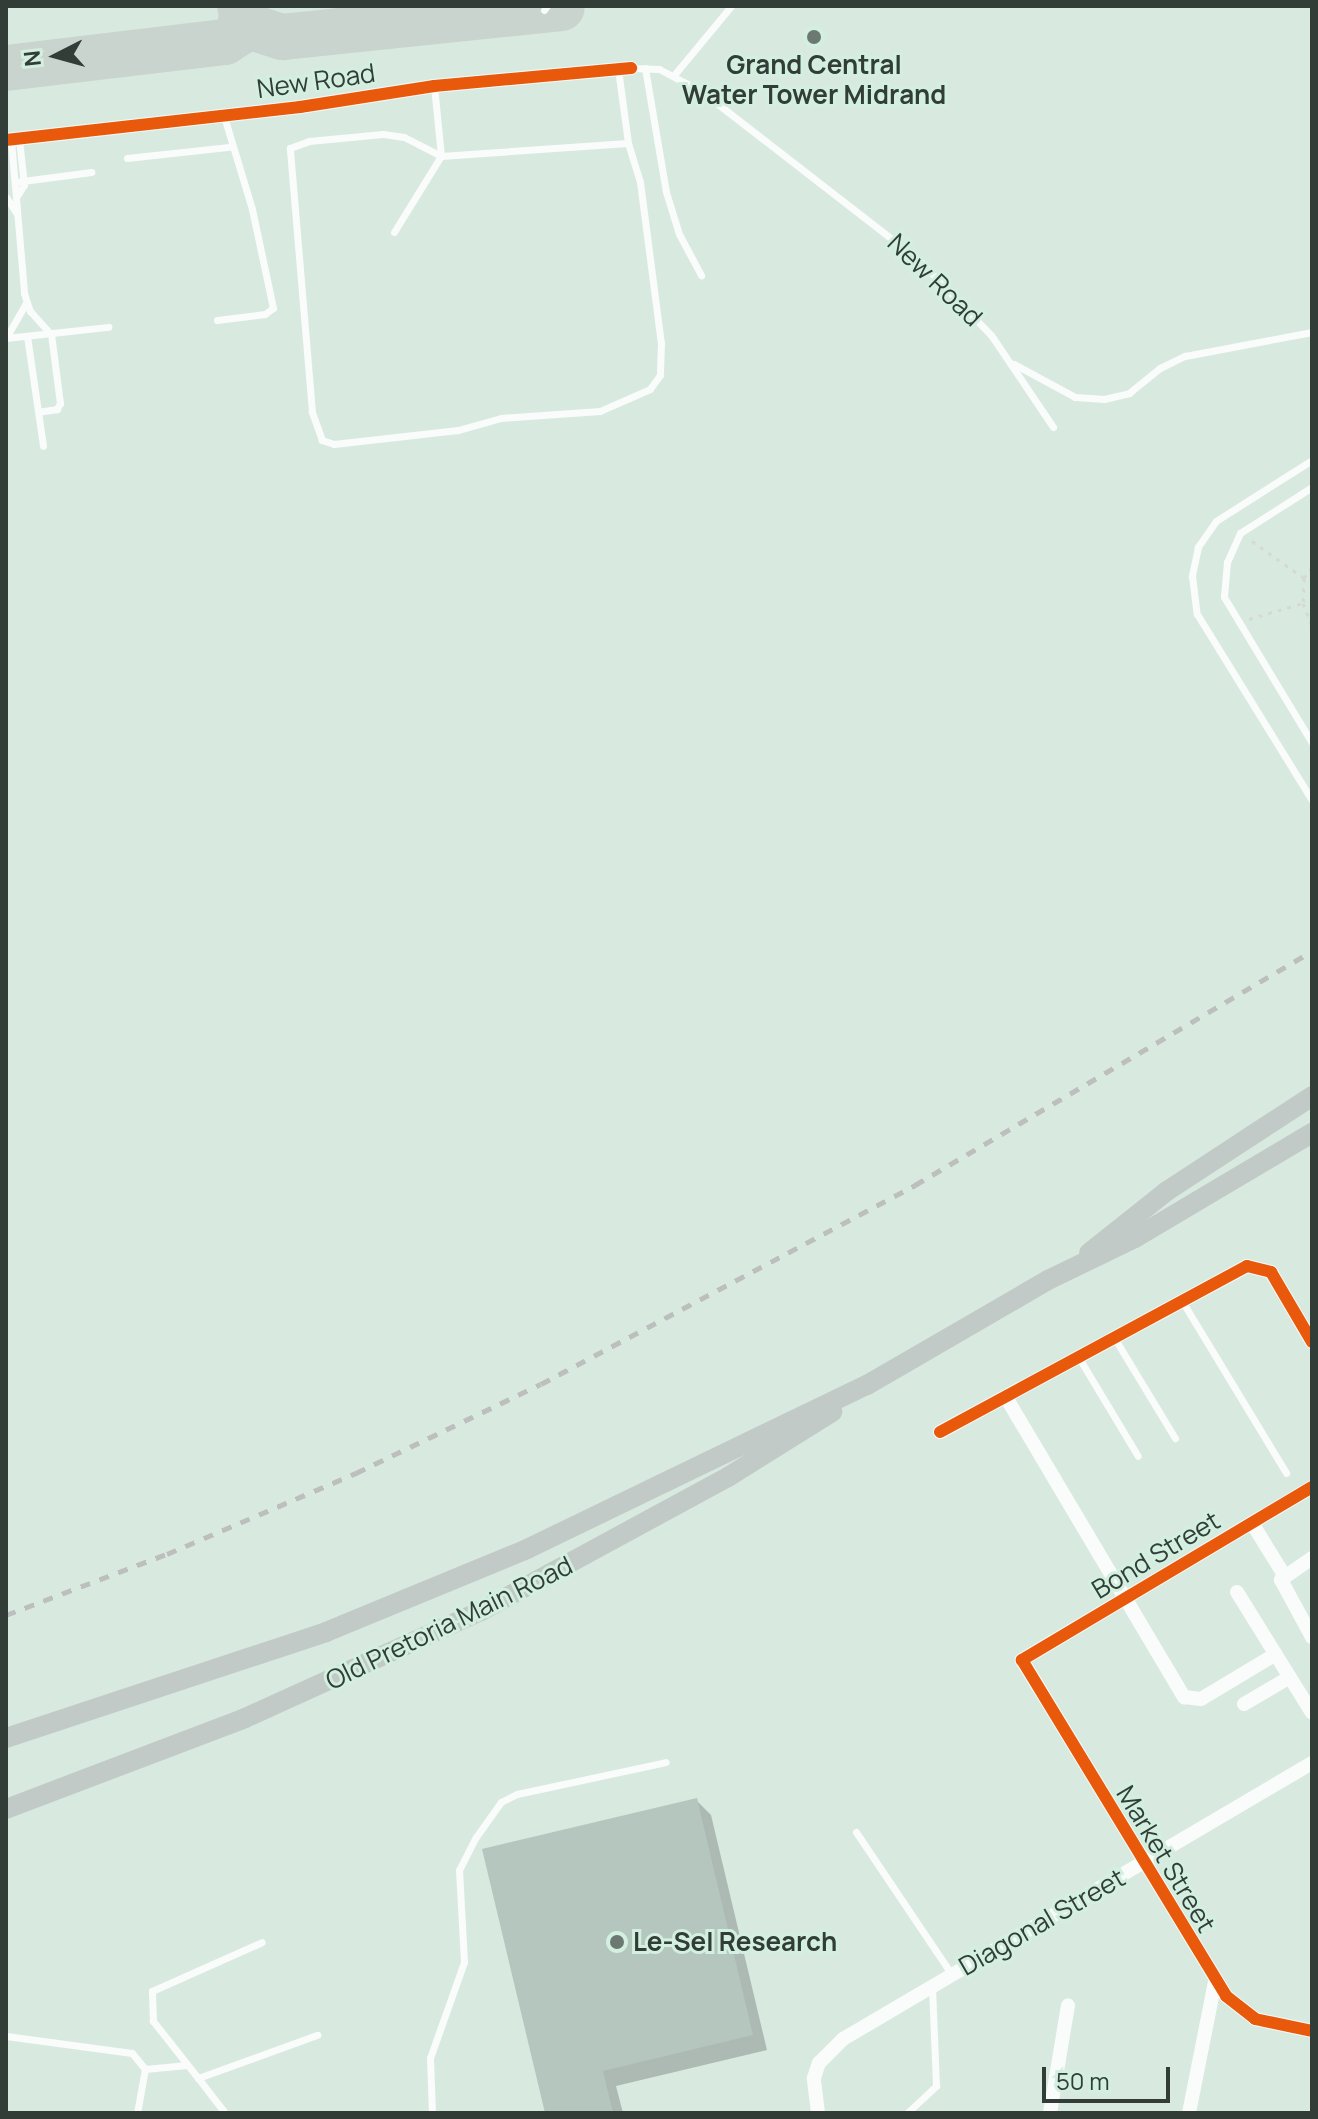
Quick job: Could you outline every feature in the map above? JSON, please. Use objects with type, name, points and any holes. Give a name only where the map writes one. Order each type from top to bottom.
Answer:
[{"type":"main road","name":"Old Pretoria Main Road","points":[[1074,1266],[1156,1198],[1312,1096]]},
{"type":"main road","name":"Old Pretoria Main Road","points":[[6,1809],[245,1718],[481,1611],[740,1469],[867,1385],[1074,1266],[1135,1238],[1312,1133]]},
{"type":"main road","name":"Old Pretoria Main Road","points":[[6,1738],[226,1668],[405,1601],[527,1549],[867,1385]]},
{"type":"street","name":"New Road","points":[[12,140],[224,116],[434,86],[631,68]]},
{"type":"street","points":[[940,1432],[1007,1399],[1247,1266],[1260,1266],[1271,1272],[1312,1342]]},
{"type":"street","points":[[1007,1399],[1128,1598],[1184,1697],[1201,1699],[1276,1654]]},
{"type":"street","name":"Bond Street","points":[[1022,1660],[1312,1487]]},
{"type":"street","points":[[1252,1523],[1284,1575],[1283,1587],[1312,1637]]},
{"type":"street","points":[[1284,1575],[1312,1558]]},
{"type":"street","points":[[1237,1592],[1312,1713]]},
{"type":"street","name":"Market Street","points":[[1022,1660],[1141,1864],[1215,1982],[1245,2014],[1312,2031]]},
{"type":"street","points":[[1244,1704],[1290,1677]]},
{"type":"street","name":"Diagonal Street","points":[[818,2113],[814,2078],[819,2063],[843,2039],[1312,1763]]},
{"type":"street","points":[[1189,2113],[1215,1982]]},
{"type":"street","points":[[1050,2113],[1068,2006]]},
{"type":"lane","points":[[674,75],[731,6]]},
{"type":"lane","points":[[628,143],[441,156],[390,134],[291,146],[312,412],[317,434],[328,443],[458,430],[501,418],[600,411],[650,389],[660,375],[661,343],[640,182],[628,143],[631,68]]},
{"type":"lane","points":[[631,68],[679,234],[701,275]]},
{"type":"lane","name":"New Road","points":[[631,68],[659,69],[674,75],[888,233],[957,297],[1012,363],[1053,427]]},
{"type":"lane","points":[[394,232],[441,156],[434,86]]},
{"type":"lane","points":[[217,320],[265,314],[273,308],[252,209],[229,147],[224,116]]},
{"type":"lane","points":[[12,140],[19,181],[18,216],[26,303],[51,334],[60,403],[54,411],[39,412]]},
{"type":"lane","points":[[127,158],[229,147]]},
{"type":"lane","points":[[19,181],[91,172]]},
{"type":"lane","points":[[6,197],[18,216]]},
{"type":"lane","points":[[6,338],[26,303]]},
{"type":"lane","points":[[6,338],[108,327]]},
{"type":"lane","points":[[1012,363],[1075,397],[1104,399],[1129,393],[1160,368],[1185,356],[1312,332]]},
{"type":"lane","points":[[27,336],[43,446]]},
{"type":"lane","points":[[1312,460],[1248,496],[1216,521],[1198,547],[1192,576],[1197,614],[1312,800]]},
{"type":"lane","points":[[1312,487],[1240,533],[1227,562],[1224,597],[1236,623],[1312,743]]},
{"type":"lane","points":[[1182,1301],[1286,1473]]},
{"type":"lane","points":[[1115,1339],[1175,1438]]},
{"type":"lane","points":[[1079,1358],[1138,1456]]},
{"type":"lane","points":[[432,2113],[430,2058],[464,1962],[459,1870],[476,1837],[501,1802],[517,1794],[666,1762]]},
{"type":"lane","points":[[856,1832],[952,1975]]},
{"type":"lane","points":[[225,2113],[153,2021],[152,1991],[262,1942]]},
{"type":"lane","points":[[907,2113],[936,2086],[932,1987]]},
{"type":"lane","points":[[198,2078],[317,2035]]},
{"type":"lane","points":[[6,2036],[132,2053],[145,2069],[138,2113]]},
{"type":"lane","points":[[145,2069],[187,2065]]},
{"type":"path","points":[[1240,533],[1304,578]]},
{"type":"path","points":[[1312,567],[1304,578],[1303,603],[1312,627]]},
{"type":"path","points":[[1236,623],[1303,603]]},
{"type":"building","name":"Le-Sel Research","points":[[697,1798],[753,2035],[603,2071],[613,2113],[545,2113],[482,1849]]},
{"type":"taxiway","points":[[240,6],[251,27],[282,37],[561,8]]},
{"type":"taxiway","points":[[6,68],[225,42],[239,33],[242,14]]},
{"type":"railway","points":[[6,1615],[167,1554],[356,1473],[541,1384],[915,1185],[1312,951]]},
{"type":"cycle path","points":[[6,140],[300,107],[434,86],[631,68]]},
{"type":"cycle path","points":[[940,1432],[1247,1266],[1271,1272],[1312,1342]]},
{"type":"cycle path","points":[[1312,1487],[1022,1660],[1226,1996],[1255,2019],[1312,2031]]},
{"type":"place","name":"Grand Central Water Tower Midrand","points":[[814,37]]},
{"type":"place","name":"Le-Sel Research","points":[[617,1942]]}]
